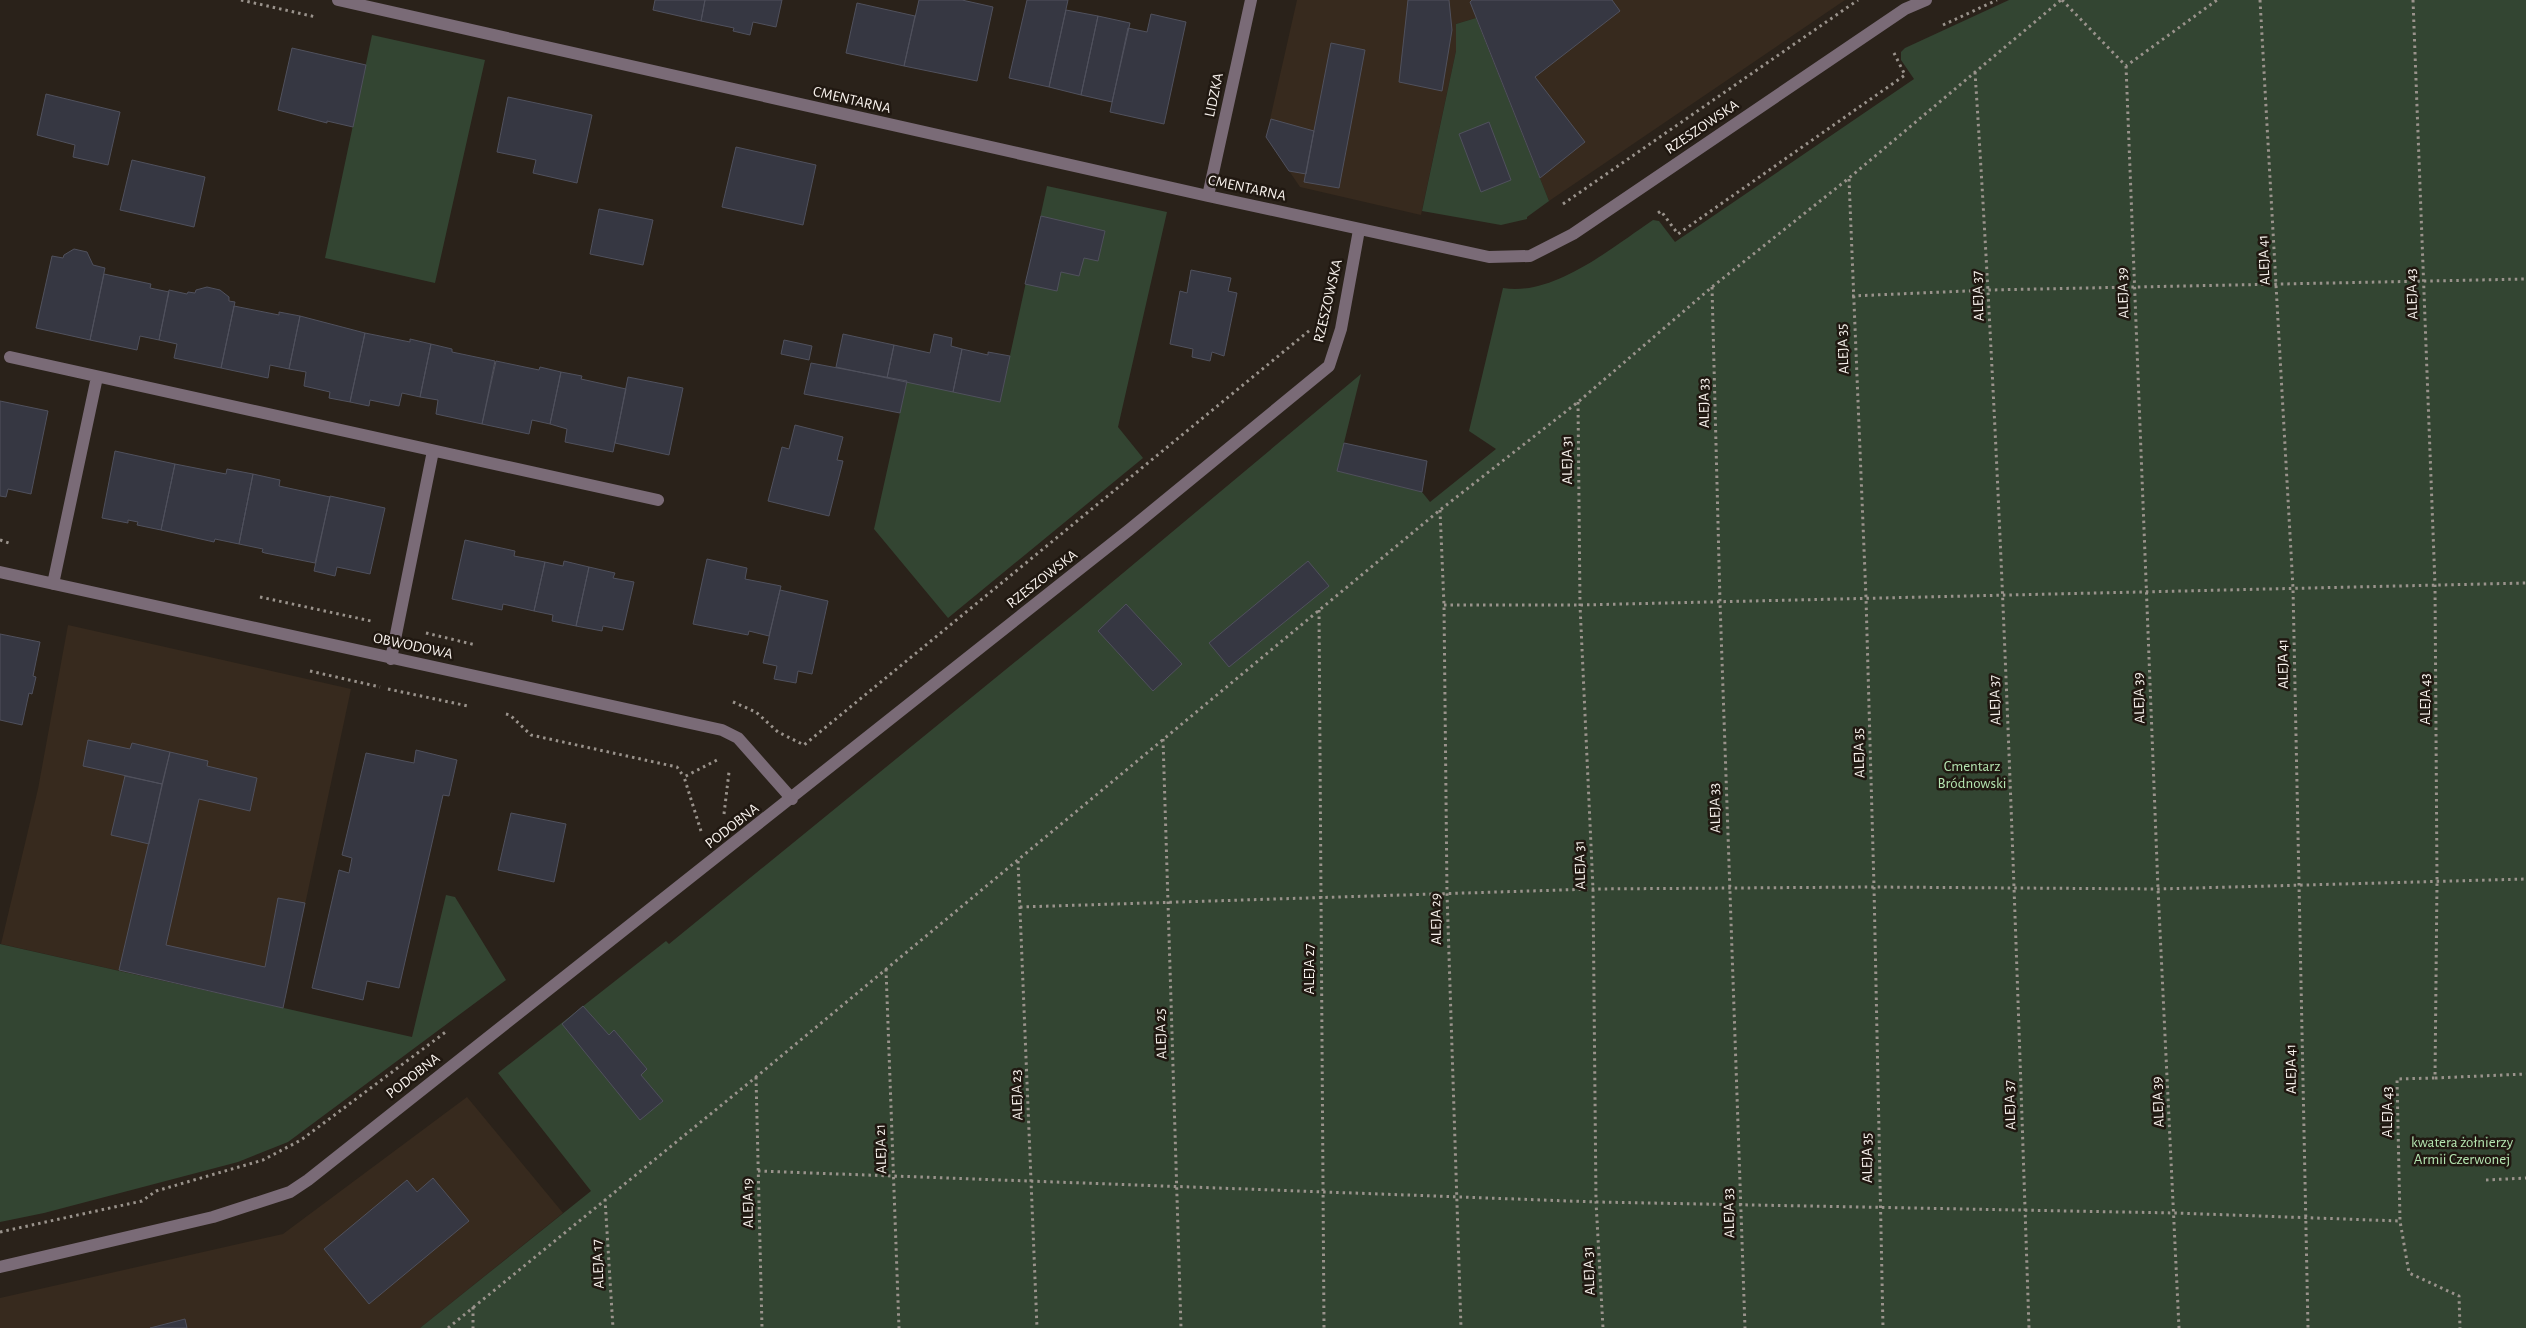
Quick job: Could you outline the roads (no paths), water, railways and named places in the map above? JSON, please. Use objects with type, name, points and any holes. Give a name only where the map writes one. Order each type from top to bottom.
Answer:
[{"type":"street","name":"CMENTARNA","points":[[338,0],[1359,230]]},
{"type":"street","name":"LIDZKA","points":[[1208,196],[1251,0]]},
{"type":"street","name":"RZESZOWSKA","points":[[792,799],[1130,530],[1329,366],[1341,329],[1359,230],[1489,257],[1530,256],[1573,234],[1905,9],[1926,0]]},
{"type":"street","points":[[10,357],[433,452],[658,500]]},
{"type":"street","points":[[53,584],[97,377]]},
{"type":"street","points":[[391,659],[433,452]]},
{"type":"street","name":"OBWODOWA","points":[[0,572],[722,730],[738,738],[792,799]]},
{"type":"street","name":"PODOBNA","points":[[0,1267],[213,1217],[290,1192],[792,799]]},
{"type":"park label","name":"Cmentarz Bródnowski","points":[[1972,774]]},
{"type":"park label","name":"kwatera żołnierzy Armii Czerwonej","points":[[2462,1150]]}]
